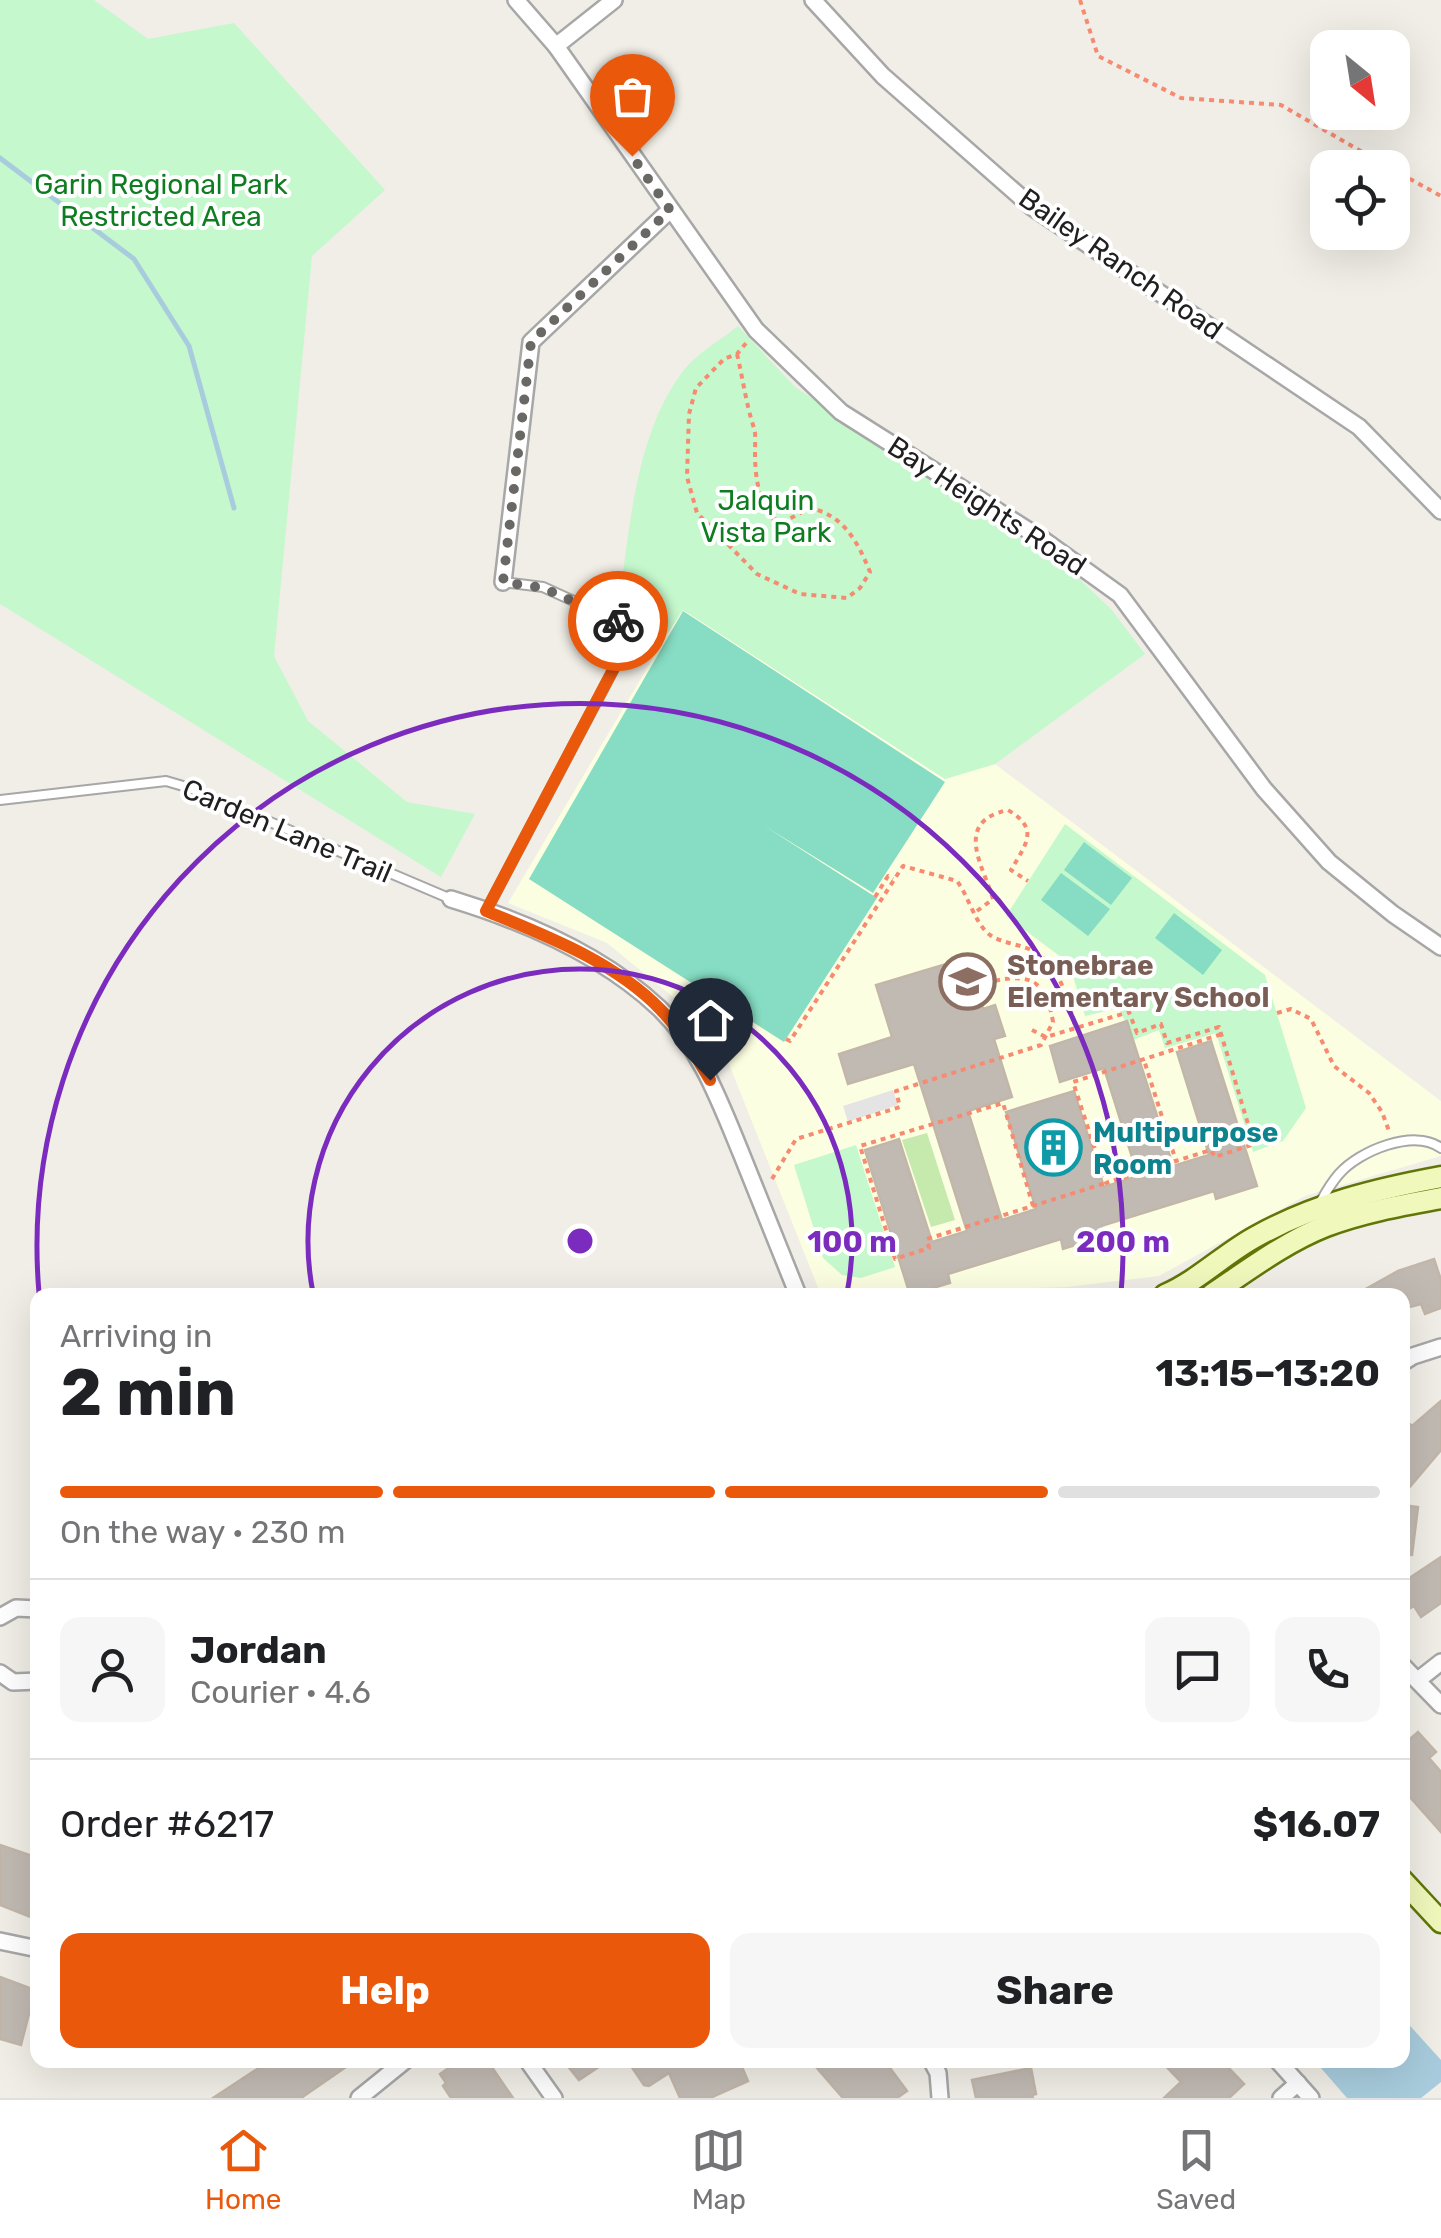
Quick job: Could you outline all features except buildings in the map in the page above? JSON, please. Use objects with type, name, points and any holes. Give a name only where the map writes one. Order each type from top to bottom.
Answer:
[{"type":"main road","points":[[1176,1288],[1255,1237],[1317,1207],[1441,1177]]},
{"type":"main road","points":[[1221,1288],[1324,1226],[1441,1198]]},
{"type":"main road","points":[[1410,1889],[1441,1922]]},
{"type":"street","points":[[516,0],[556,46],[614,0]]},
{"type":"street","name":"Bailey Ranch Road","points":[[813,0],[883,76],[1032,207],[1359,426],[1441,511]]},
{"type":"street","name":"Bay Heights Road","points":[[556,46],[756,330],[841,412],[1046,541],[1120,595],[1264,789],[1329,862],[1441,947]]},
{"type":"street","points":[[503,582],[531,342],[670,210]]},
{"type":"street","points":[[451,899],[562,942],[615,974],[660,1008],[710,1080],[795,1288]]},
{"type":"street","points":[[1410,1358],[1441,1346]]},
{"type":"street","points":[[0,1616],[16,1608],[30,1609]]},
{"type":"street","points":[[1441,1662],[1410,1672],[1441,1705]]},
{"type":"street","points":[[1,1678],[30,1682]]},
{"type":"street","points":[[0,1941],[30,1947]]},
{"type":"street","points":[[359,2098],[396,2068]]},
{"type":"street","points":[[532,2068],[554,2098]]},
{"type":"street","points":[[935,2068],[940,2098]]},
{"type":"street","points":[[1284,2068],[1311,2098]]},
{"type":"street","points":[[1281,2098],[1298,2083]]},
{"type":"lane","points":[[486,911],[635,628],[543,588],[503,582]]},
{"type":"lane","name":"Carden Lane Trail","points":[[0,800],[166,781],[451,899]]},
{"type":"lane","points":[[1317,1207],[1341,1172],[1366,1155],[1406,1140],[1434,1142],[1441,1148]]},
{"type":"path","points":[[1080,0],[1098,56],[1182,98],[1281,105],[1360,150]]},
{"type":"path","points":[[1410,179],[1441,196]]},
{"type":"path","points":[[737,354],[742,383],[749,396],[748,418],[754,429],[758,494],[771,518],[784,522],[809,508],[823,510],[844,524],[870,572],[848,598],[800,594],[758,574],[697,513],[687,477],[688,414],[696,388],[724,358],[737,354],[756,330]]},
{"type":"path","points":[[976,912],[993,899],[978,866],[975,844],[981,824],[994,813],[1008,810],[1021,818],[1028,830],[1027,843],[1011,870],[1028,881]]},
{"type":"path","points":[[786,1038],[790,1041],[903,866],[957,881],[981,926],[993,938],[1036,952],[1050,964],[1076,1028]]},
{"type":"path","points":[[875,897],[888,876],[894,880]]},
{"type":"path","points":[[772,1178],[796,1139],[900,1108],[896,1092],[1041,1046],[1053,1022],[1044,991],[1031,979],[1012,976],[980,984]]},
{"type":"path","points":[[1276,1012],[1291,1009],[1311,1020],[1334,1066],[1369,1092],[1382,1112],[1394,1144]]},
{"type":"path","points":[[1032,1030],[1046,1037],[1129,1012],[1137,1033],[1162,1024],[1167,1043],[1220,1027],[1254,1144],[1214,1157],[1212,1150],[1176,1161],[1033,1206],[927,1239],[929,1248],[896,1259],[860,1146],[1002,1103],[1033,1206]]},
{"type":"path","points":[[1106,1183],[1073,1082],[1222,1034]]},
{"type":"path","points":[[1144,1060],[1176,1161]]},
{"type":"shaded area","name":"Stonebrae Elementary School","points":[[682,609],[945,779],[995,764],[1441,1101],[1441,1156],[1305,1196],[1159,1276],[1066,1287],[818,1288],[727,1059],[700,1019],[607,943],[508,903]]},
{"type":"shaded area","points":[[893,1090],[898,1105],[848,1122],[843,1106]]},
{"type":"green space","name":"Garin Regional Park Restricted Area","points":[[0,0],[94,0],[148,39],[234,23],[385,190],[312,256],[274,656],[308,721],[407,802],[475,814],[441,877],[0,604]]},
{"type":"green space","name":"Jalquin Vista Park","points":[[738,326],[795,387],[1076,576],[1111,609],[1145,654],[995,764],[945,779],[683,610],[668,633],[617,614],[636,487],[654,425],[684,370]]},
{"type":"green space","points":[[683,611],[945,782],[873,893],[763,825],[877,898],[784,1042],[529,879]]},
{"type":"green space","points":[[1065,824],[1265,975],[1306,1108],[1283,1141],[1253,1152],[1216,1033],[1165,1048],[1159,1030],[1133,1040],[1119,1008],[1085,1016],[1069,963],[1006,916]]},
{"type":"green space","points":[[1084,842],[1132,878],[1111,905],[1064,870]]},
{"type":"green space","points":[[1061,873],[1110,909],[1088,936],[1041,900]]},
{"type":"green space","points":[[1174,913],[1222,950],[1203,975],[1155,938]]},
{"type":"green space","points":[[927,1133],[955,1220],[931,1227],[902,1140]]},
{"type":"green space","points":[[856,1145],[895,1267],[861,1278],[842,1275],[823,1258],[794,1165]]},
{"type":"water","points":[[1410,2026],[1441,2060],[1441,2082],[1421,2098],[1347,2098],[1321,2068],[1410,2068]]},
{"type":"waterway","points":[[0,158],[134,259],[189,346],[234,508]]},
{"type":"way so far","points":[[618,621],[543,588],[503,582],[531,342],[670,210],[632,156]]},
{"type":"place","name":"Stonebrae Elementary School","points":[[968,981]]},
{"type":"place","name":"Multipurpose Room","points":[[1054,1148]]},
{"type":"route","points":[[618,621],[635,628],[486,911],[562,942],[615,974],[660,1008],[710,1080]]}]
